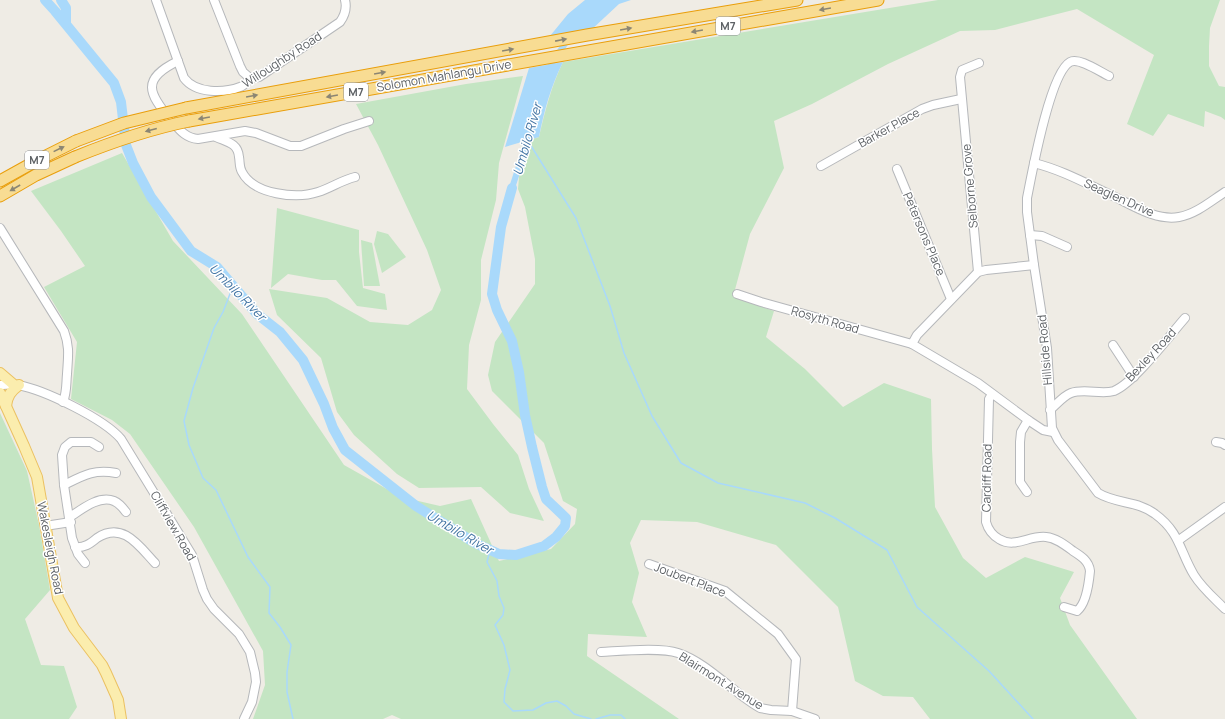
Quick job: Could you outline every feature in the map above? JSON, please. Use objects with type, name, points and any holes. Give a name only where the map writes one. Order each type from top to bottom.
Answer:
[{"type":"highway","name":"Solomon Mahlangu Drive","points":[[0,181],[76,141],[124,123],[186,108],[587,35],[797,0]]},
{"type":"highway","name":"Solomon Mahlangu Drive","points":[[0,196],[74,157],[126,138],[165,126],[878,0]]},
{"type":"main road","points":[[0,373],[16,385],[6,400],[6,406]]},
{"type":"main road","name":"Wakesleigh Road","points":[[0,393],[36,477],[60,602],[74,628],[102,665],[118,700],[121,719]]},
{"type":"street","name":"Willoughby Road","points":[[156,0],[185,80],[190,84],[205,90],[213,91],[240,88],[246,84],[250,78],[259,77],[340,22],[345,12],[345,0]]},
{"type":"street","points":[[214,0],[240,66],[250,78]]},
{"type":"street","points":[[178,61],[161,70],[154,80],[152,90],[156,101],[185,135],[198,139],[239,132],[251,132],[290,146],[301,146],[369,121]]},
{"type":"street","name":"Hillside Road","points":[[1109,76],[1076,61],[1070,62],[1064,67],[1050,98],[1034,163],[1026,206],[1034,265],[1046,334],[1050,410],[1053,432],[1098,493],[1106,498],[1151,510],[1157,515],[1179,540],[1190,568],[1199,582],[1225,609]]},
{"type":"street","name":"Selborne Grove","points":[[978,272],[960,74],[962,70],[979,63]]},
{"type":"street","name":"Barker Place","points":[[821,166],[922,109],[933,105],[962,99]]},
{"type":"street","points":[[216,136],[235,146],[238,151],[240,167],[243,174],[252,183],[270,192],[287,195],[313,193],[356,177]]},
{"type":"street","name":"Seaglen Drive","points":[[1034,163],[1055,168],[1146,211],[1163,217],[1181,217],[1193,212],[1225,192]]},
{"type":"street","name":"Petersons Place","points":[[897,169],[951,298]]},
{"type":"street","points":[[0,228],[64,331],[67,339],[69,350],[64,402]]},
{"type":"street","points":[[1030,235],[1042,236],[1067,247]]},
{"type":"street","points":[[1034,265],[978,272],[951,298],[917,335],[912,344],[978,383],[1043,430],[1053,432]]},
{"type":"street","name":"Rosyth Road","points":[[738,294],[761,302],[912,344]]},
{"type":"street","name":"Bexley Road","points":[[1050,410],[1064,396],[1070,393],[1108,392],[1115,390],[1134,377],[1186,318]]},
{"type":"street","points":[[1113,345],[1134,377]]},
{"type":"street","name":"Cliffview Road","points":[[0,385],[16,385],[64,402],[108,426],[121,439],[192,555],[207,600],[245,642],[253,663],[256,682],[252,702],[244,719]]},
{"type":"street","name":"Cardiff Road","points":[[992,394],[989,399],[987,439],[986,522],[993,535],[998,539],[1011,543],[1042,537],[1053,538],[1078,553],[1083,558],[1089,566],[1090,571],[1083,602],[1078,611],[1064,607]]},
{"type":"street","points":[[1027,492],[1020,482],[1020,442],[1021,432],[1028,420]]},
{"type":"street","points":[[85,563],[78,554],[72,538],[64,485],[62,453],[65,447],[71,442],[91,442],[99,447]]},
{"type":"street","points":[[1216,442],[1225,445]]},
{"type":"street","points":[[64,485],[94,472],[105,471],[116,473]]},
{"type":"street","points":[[45,526],[70,519],[92,504],[103,500],[115,502],[126,512]]},
{"type":"street","points":[[1179,540],[1225,507]]},
{"type":"street","points":[[75,547],[84,547],[107,533],[118,533],[130,537],[155,563]]},
{"type":"street","name":"Joubert Place","points":[[649,564],[725,591],[778,634],[796,659],[792,711]]},
{"type":"street","name":"Blairmont Avenue","points":[[601,652],[663,650],[679,653],[703,667],[760,708],[792,711],[815,719]]},
{"type":"green space","points":[[938,0],[1220,0],[1210,28],[1209,66],[1219,86],[1225,87],[1225,120],[1205,111],[1204,127],[1168,114],[1153,136],[1127,124],[1154,55],[1077,9],[995,30],[960,31],[888,64],[812,104],[774,121],[784,168],[750,234],[733,297],[774,311],[766,337],[805,369],[843,407],[884,383],[931,399],[935,507],[963,558],[986,578],[1025,557],[1074,572],[1060,598],[1070,625],[1137,719],[930,719],[913,697],[883,696],[855,681],[838,607],[776,545],[697,522],[641,520],[630,543],[639,573],[632,602],[647,637],[588,634],[587,656],[679,719],[401,719],[392,715],[383,719],[253,719],[265,685],[263,651],[194,527],[130,434],[112,420],[71,399],[77,342],[44,287],[85,266],[31,191],[122,153],[173,241],[242,314],[344,465],[401,497],[440,506],[471,499],[499,561],[551,549],[575,524],[577,509],[563,501],[544,443],[492,391],[488,375],[495,342],[535,284],[535,259],[525,207],[518,189],[522,142],[539,137],[549,99],[563,62]]},
{"type":"green space","points":[[523,76],[499,163],[496,200],[481,260],[481,300],[469,345],[467,389],[518,455],[529,489],[544,521],[510,513],[481,487],[419,488],[397,474],[354,435],[337,412],[321,358],[277,315],[269,289],[327,298],[370,322],[408,325],[432,310],[441,290],[427,250],[378,145],[356,104],[466,84]]},
{"type":"green space","points":[[277,208],[359,230],[359,252],[363,288],[385,294],[387,310],[357,306],[336,280],[322,280],[288,274],[271,288]]},
{"type":"green space","points":[[377,231],[388,234],[406,257],[382,273],[374,244]]},
{"type":"green space","points":[[361,240],[372,243],[380,286],[364,286]]},
{"type":"green space","points":[[0,413],[27,471],[39,525],[50,590],[25,619],[41,665],[64,666],[77,707],[69,719],[0,719]]},
{"type":"water","points":[[585,0],[631,0],[619,4],[590,31],[550,36],[568,14]]},
{"type":"water","points":[[563,62],[548,99],[539,137],[505,147],[529,68]]},
{"type":"waterway","name":"Umbilo River","points":[[45,0],[114,83],[121,102],[126,145],[133,163],[151,197],[191,251],[217,267],[257,314],[280,332],[303,360],[324,404],[333,428],[345,450],[416,506],[475,543],[499,554],[516,555],[544,546],[556,537],[565,526],[566,518],[546,499],[542,487],[525,415],[519,372],[512,341],[497,310],[492,294],[501,227],[512,188]]},
{"type":"waterway","points":[[61,0],[66,8],[66,23]]},
{"type":"waterway","name":"Umbilo River","points":[[547,71],[568,39]]},
{"type":"waterway","name":"Umbilo River","points":[[512,188],[530,132]]},
{"type":"waterway","points":[[528,141],[576,218],[610,306],[624,353],[652,416],[681,463],[718,483],[805,503],[835,518],[887,550],[917,607],[989,671],[1033,719]]},
{"type":"waterway","points":[[233,286],[223,312],[214,328],[193,388],[184,421],[189,445],[203,478],[216,490],[248,557],[270,587],[269,613],[291,645],[287,672],[287,692],[293,719]]},
{"type":"waterway","points":[[490,550],[487,562],[497,581],[499,596],[504,608],[503,615],[495,625],[504,645],[510,670],[505,689],[504,702],[513,711],[533,710],[546,703],[557,701],[566,706],[574,714],[591,719]]},
{"type":"waterway","points":[[596,719],[610,715],[621,715],[625,719]]}]
